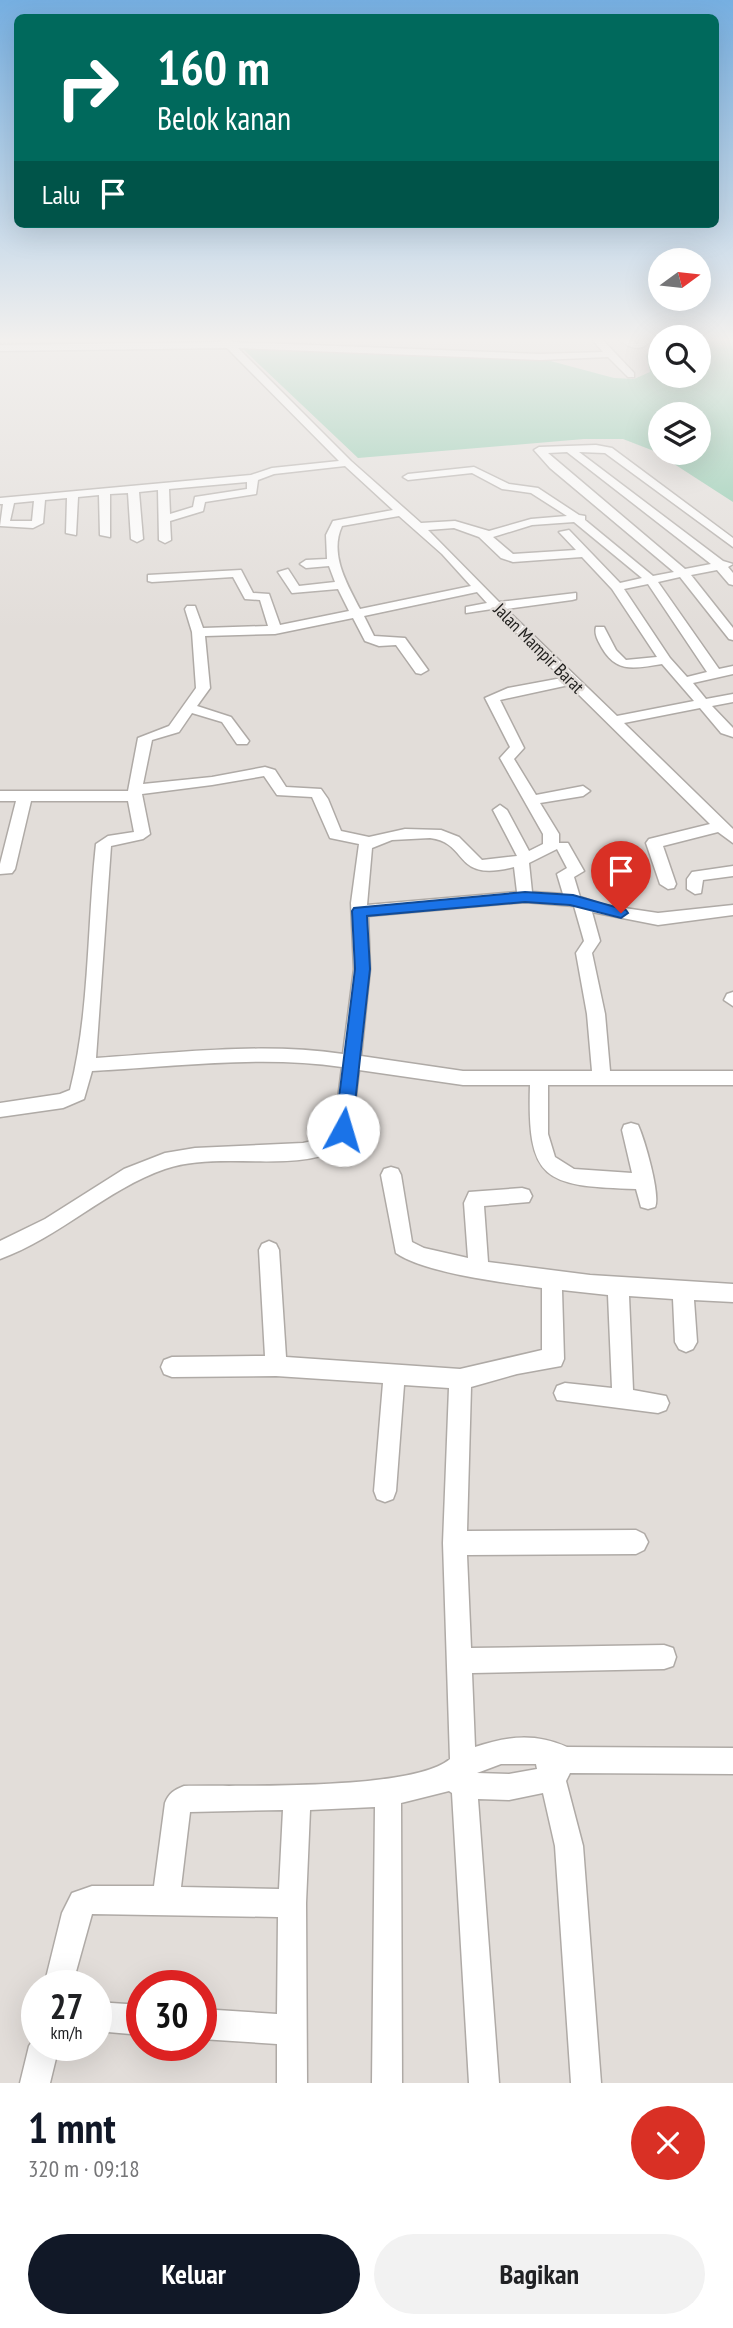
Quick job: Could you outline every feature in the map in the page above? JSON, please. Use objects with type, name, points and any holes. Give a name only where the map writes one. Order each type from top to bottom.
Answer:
[{"type":"street","name":"Jalan Mampir Barat","points":[[318,434],[403,512],[616,724],[724,822],[733,838]]},
{"type":"street","points":[[568,448],[640,504]]},
{"type":"street","points":[[733,544],[608,450],[568,448],[539,451],[609,511],[640,520],[727,564],[733,581]]},
{"type":"street","points":[[40,498],[37,523],[4,524],[4,501],[253,478],[272,471],[346,461]]},
{"type":"street","points":[[408,477],[474,470],[506,487],[534,490],[577,518],[651,580],[716,674]]},
{"type":"street","points":[[199,499],[252,492],[253,478]]},
{"type":"street","points":[[164,519],[199,509],[198,484]]},
{"type":"street","points":[[163,487],[165,540]]},
{"type":"street","points":[[134,489],[137,539]]},
{"type":"street","points":[[104,492],[106,535]]},
{"type":"street","points":[[72,533],[73,495]]},
{"type":"street","points":[[484,535],[514,529],[531,522],[577,518],[671,497]]},
{"type":"street","points":[[640,504],[640,520],[733,636]]},
{"type":"street","points":[[403,512],[337,523],[332,532],[334,562],[341,585],[358,612],[369,638],[379,642],[400,641],[421,670]]},
{"type":"street","points":[[418,527],[455,524],[484,535],[505,556],[513,558],[583,553]]},
{"type":"street","points":[[565,532],[617,587],[682,682],[726,730],[733,733]]},
{"type":"street","points":[[306,564],[334,562]]},
{"type":"street","points":[[617,587],[727,564]]},
{"type":"street","points":[[284,572],[296,590],[341,585]]},
{"type":"street","points":[[152,578],[237,573],[249,596],[265,597],[275,630]]},
{"type":"street","points":[[198,632],[275,630],[481,588]]},
{"type":"street","points":[[470,610],[572,596]]},
{"type":"street","points":[[0,1110],[71,1098],[78,1094],[89,1049],[97,907],[104,844],[115,838],[138,837],[142,834],[134,793],[145,737],[174,729],[203,688],[198,632],[191,609]]},
{"type":"street","points":[[600,630],[621,664],[665,660]]},
{"type":"street","points":[[682,682],[733,670]]},
{"type":"street","points":[[366,844],[394,835],[433,834],[448,837],[461,846],[467,858],[484,866],[524,860],[551,846],[551,834],[507,758],[517,748],[492,698],[513,691],[573,680]]},
{"type":"street","points":[[706,708],[733,698]]},
{"type":"street","points":[[616,724],[733,703]]},
{"type":"street","points":[[188,708],[226,718],[232,722],[242,741]]},
{"type":"street","points":[[0,796],[134,793],[265,771],[270,773],[282,792],[316,792],[334,835],[362,838],[366,844],[359,911],[362,969],[343,1130],[339,1142],[329,1147],[165,1161],[131,1175],[52,1224],[0,1250]]},
{"type":"street","points":[[532,800],[583,791]]},
{"type":"street","points":[[0,869],[7,869],[26,796]]},
{"type":"street","points":[[500,810],[524,860],[525,897]]},
{"type":"street","points":[[668,884],[654,843],[724,822]]},
{"type":"street","points":[[562,846],[576,871],[565,874],[592,941],[584,953],[596,1014],[601,1076]]},
{"type":"street","points":[[695,889],[697,876],[733,871]]},
{"type":"street","points":[[359,911],[525,897],[577,903],[658,919],[733,910]]},
{"type":"street","points":[[85,1065],[257,1056],[351,1060],[463,1078],[733,1078]]},
{"type":"street","points":[[539,1080],[541,1148],[546,1159],[557,1170],[574,1177],[644,1181]]},
{"type":"street","points":[[631,1130],[648,1200]]},
{"type":"street","points":[[391,1175],[403,1247],[415,1254],[479,1270],[552,1281],[733,1293]]},
{"type":"street","points":[[479,1270],[474,1202],[477,1198],[522,1196]]},
{"type":"street","points":[[269,1250],[276,1366]]},
{"type":"street","points":[[172,1367],[276,1366],[460,1379],[489,1374],[527,1359],[553,1359],[552,1281]]},
{"type":"street","points":[[618,1285],[623,1399]]},
{"type":"street","points":[[683,1290],[686,1342]]},
{"type":"street","points":[[385,1491],[394,1375]]},
{"type":"street","points":[[460,1379],[455,1543],[461,1661],[459,1776],[484,2083]]},
{"type":"street","points":[[565,1393],[658,1403]]},
{"type":"street","points":[[455,1543],[636,1542]]},
{"type":"street","points":[[461,1661],[664,1657]]},
{"type":"street","points":[[166,1900],[178,1803],[184,1799],[388,1793],[459,1776],[501,1751],[554,1763],[733,1761]]},
{"type":"street","points":[[459,1776],[503,1787],[554,1763]]},
{"type":"street","points":[[554,1763],[569,1846],[586,2083]]},
{"type":"street","points":[[387,2083],[388,1793]]},
{"type":"street","points":[[292,2083],[292,1903],[297,1797]]},
{"type":"street","points":[[62,1970],[76,1913],[82,1903],[92,1900],[292,1903]]},
{"type":"street","points":[[217,2025],[293,2030]]},
{"type":"street","points":[[35,2083],[40,2061]]},
{"type":"green space","points":[[333,434],[648,434],[648,449],[623,439],[584,439],[358,458]]},
{"type":"green space","points":[[711,434],[733,434],[733,502],[676,465],[711,465]]},
{"type":"route","points":[[343,1130],[362,969],[359,911],[525,897],[573,900],[582,905],[621,913]]}]
